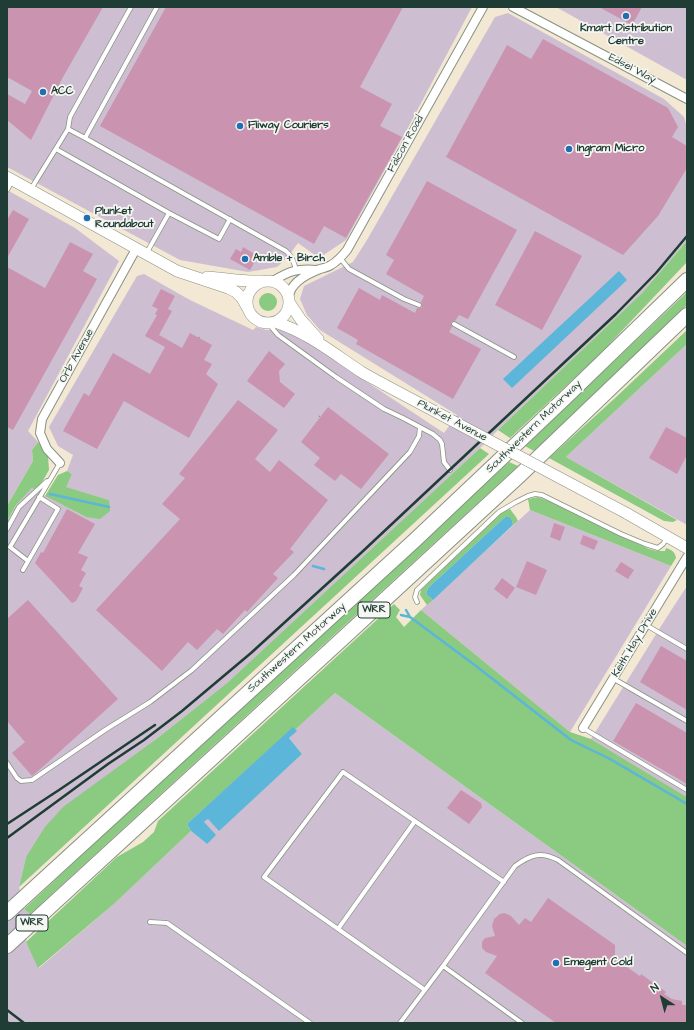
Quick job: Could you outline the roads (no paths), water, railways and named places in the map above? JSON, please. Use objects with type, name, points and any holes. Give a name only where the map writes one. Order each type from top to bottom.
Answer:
[{"type":"highway","points":[[657,310],[687,274]]},
{"type":"highway","name":"Southwestern Motorway","points":[[7,913],[408,546],[497,463],[687,280]]},
{"type":"highway","name":"WRR","points":[[7,946],[497,496],[687,315]]},
{"type":"main road","points":[[10,178],[177,271],[236,292],[242,298],[250,314],[261,322],[272,323],[281,319],[288,308],[289,300],[287,292],[278,283],[194,276]]},
{"type":"main road","points":[[247,307],[246,300],[251,288],[256,284],[267,281]]},
{"type":"main road","name":"Plunket Avenue","points":[[289,300],[301,320],[325,347]]},
{"type":"main road","name":"Plunket Avenue","points":[[272,323],[298,331],[365,374],[626,513],[687,548]]},
{"type":"street","name":"Falcon Road","points":[[289,300],[291,288],[298,281],[318,270],[330,266],[340,258],[352,242],[483,7]]},
{"type":"street","name":"Edsel Way","points":[[513,7],[687,99]]},
{"type":"street","name":"Orb Avenue","points":[[60,463],[47,449],[40,433],[42,419],[141,252]]},
{"type":"street","name":"Falcon Road","points":[[267,281],[296,270],[318,270]]},
{"type":"street","name":"Keith Hay Drive","points":[[583,728],[687,557]]},
{"type":"lane","points":[[30,189],[68,128],[70,117],[131,7]]},
{"type":"lane","points":[[85,138],[156,7]]},
{"type":"lane","points":[[68,128],[286,251],[291,255],[296,270]]},
{"type":"lane","points":[[56,149],[169,213],[219,239],[230,219]]},
{"type":"lane","points":[[7,190],[10,178]]},
{"type":"lane","points":[[141,252],[169,213]]},
{"type":"lane","points":[[340,258],[349,269],[404,300],[419,305]]},
{"type":"lane","points":[[272,323],[278,335],[311,360],[384,409],[433,434],[442,444],[444,462],[450,470]]},
{"type":"lane","points":[[454,324],[514,357]]},
{"type":"lane","points":[[7,764],[21,781],[32,780],[105,730],[150,702],[192,670],[294,576],[410,452],[419,436],[420,427]]},
{"type":"lane","points":[[28,561],[10,547],[60,463]]},
{"type":"lane","points":[[7,529],[21,504],[50,479]]},
{"type":"lane","points":[[417,602],[415,597],[416,590],[499,512],[516,502],[535,494],[542,495],[645,544],[658,548],[663,544],[667,537]]},
{"type":"lane","points":[[23,570],[58,508],[39,497]]},
{"type":"lane","points":[[646,625],[687,649]]},
{"type":"lane","points":[[614,678],[687,721]]},
{"type":"lane","points":[[583,728],[687,790]]},
{"type":"lane","points":[[425,990],[264,877],[343,772],[504,882]]},
{"type":"lane","points":[[338,929],[415,821]]},
{"type":"lane","points":[[400,1023],[515,866],[526,858],[533,856],[546,856],[558,860],[687,953]]},
{"type":"lane","points":[[150,922],[167,923],[310,1023]]},
{"type":"lane","points":[[443,966],[522,1023]]},
{"type":"water","points":[[619,271],[627,280],[512,388],[503,379]]},
{"type":"water","points":[[505,517],[509,517],[512,520],[513,525],[433,600],[426,594],[428,588]]},
{"type":"water","points":[[293,727],[297,731],[289,738],[302,754],[219,831],[208,819],[204,822],[216,835],[207,844],[191,831],[187,824]]},
{"type":"waterway","points":[[50,494],[109,507]]},
{"type":"waterway","points":[[313,566],[324,569]]},
{"type":"waterway","points":[[401,615],[410,617],[406,610]]},
{"type":"waterway","points":[[410,617],[571,740],[610,759],[687,804]]},
{"type":"railway","points":[[7,838],[108,764],[144,740],[182,711],[251,653],[362,552],[616,314],[656,273],[687,236]]},
{"type":"railway","points":[[7,824],[155,725]]},
{"type":"railway","points":[[7,1010],[24,1023]]},
{"type":"place","name":"Kmart Distribution Centre","points":[[626,16]]},
{"type":"place","name":"ACC","points":[[43,92]]},
{"type":"place","name":"Fliway Couriers","points":[[240,126]]},
{"type":"place","name":"Ingram Micro","points":[[569,149]]},
{"type":"place","name":"Plunket Roundabout","points":[[87,218]]},
{"type":"place","name":"Amble + Birch","points":[[245,259]]},
{"type":"place","name":"Emegent Cold","points":[[556,963]]}]
